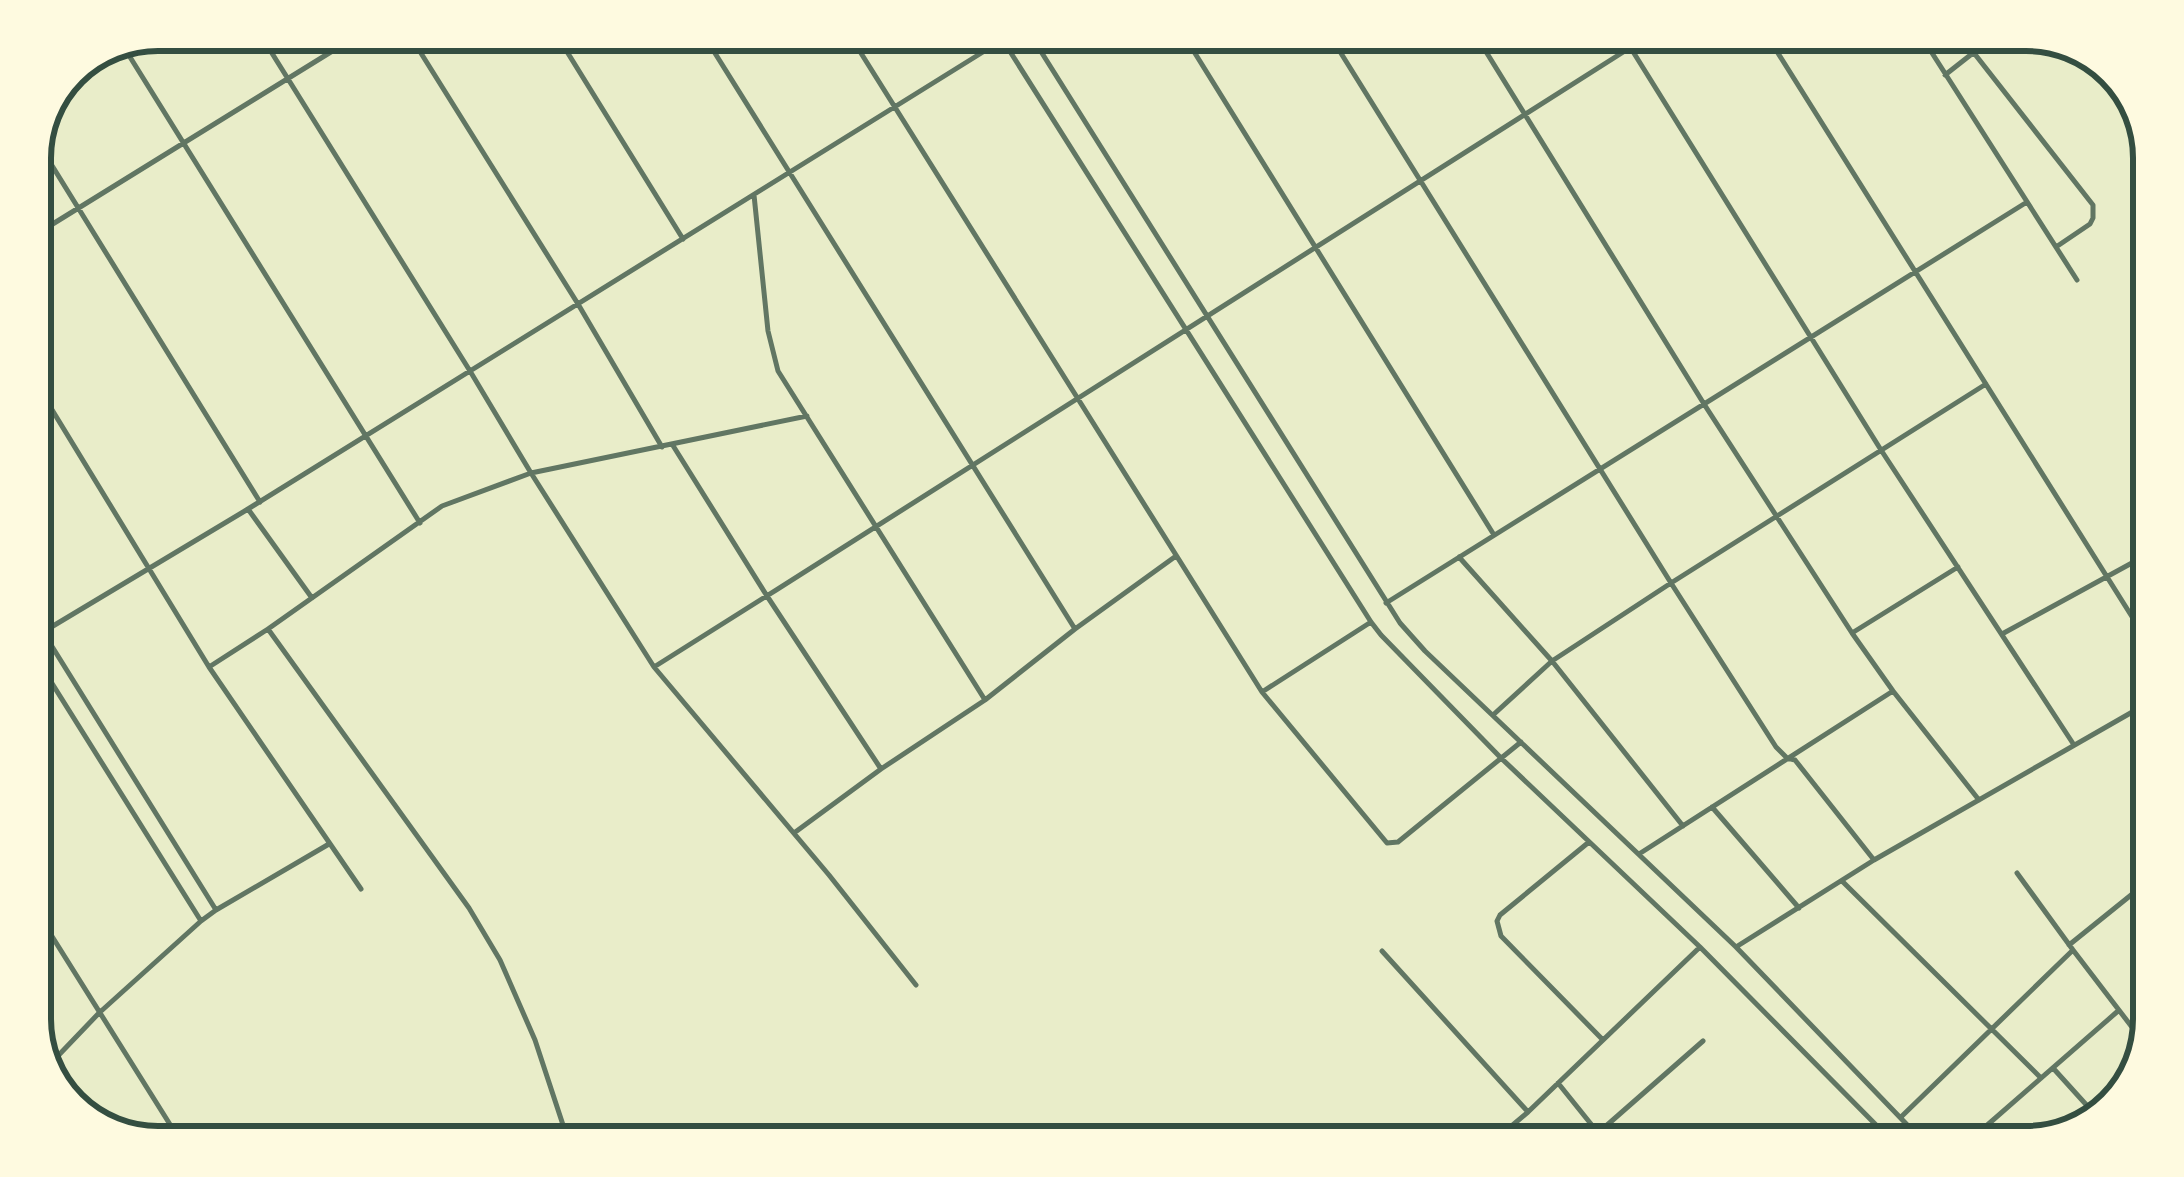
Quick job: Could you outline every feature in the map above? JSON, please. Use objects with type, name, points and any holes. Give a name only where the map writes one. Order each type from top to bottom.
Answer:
[{"type":"street","points":[[270,51],[470,371],[531,473],[654,667],[829,875],[916,985]]},
{"type":"street","points":[[51,225],[332,51]]},
{"type":"street","points":[[420,51],[578,304],[662,446]]},
{"type":"street","points":[[567,51],[683,239]]},
{"type":"street","points":[[714,51],[1075,629]]},
{"type":"street","points":[[859,51],[1262,692],[1387,842],[1398,842],[1521,742]]},
{"type":"street","points":[[51,627],[260,502],[985,51]]},
{"type":"street","points":[[1010,51],[1371,622],[1411,667],[1501,758],[1700,947],[1877,1126]]},
{"type":"street","points":[[1041,51],[1400,623],[1425,651],[1736,947],[1908,1126]]},
{"type":"street","points":[[1194,51],[1494,535]]},
{"type":"street","points":[[1340,51],[1671,583],[1776,747],[1788,758],[1795,760],[1874,860]]},
{"type":"street","points":[[1486,51],[1704,404],[1852,633],[1892,691],[1980,800]]},
{"type":"street","points":[[654,667],[1207,318],[1315,246],[1525,114],[1620,51]]},
{"type":"street","points":[[1633,51],[1881,450],[2074,745]]},
{"type":"street","points":[[1777,51],[2133,618]]},
{"type":"street","points":[[1930,51],[2077,280]]},
{"type":"street","points":[[1945,75],[1976,51]]},
{"type":"street","points":[[1974,53],[2093,205],[2093,218],[2090,224],[2056,248]]},
{"type":"street","points":[[129,56],[420,523]]},
{"type":"street","points":[[51,165],[260,502]]},
{"type":"street","points":[[754,195],[770,345],[778,371],[985,700]]},
{"type":"street","points":[[1386,603],[2027,202]]},
{"type":"street","points":[[1493,715],[1552,661],[1671,583],[1986,384]]},
{"type":"street","points":[[51,407],[209,667],[360,890]]},
{"type":"street","points":[[209,667],[268,629],[442,506],[531,473],[807,416]]},
{"type":"street","points":[[672,444],[767,596],[881,770]]},
{"type":"street","points":[[248,509],[312,598]]},
{"type":"street","points":[[794,833],[881,770],[985,700],[1075,629],[1176,556]]},
{"type":"street","points":[[1459,557],[1552,661],[1683,826]]},
{"type":"street","points":[[2002,634],[2133,562]]},
{"type":"street","points":[[1852,633],[1958,567]]},
{"type":"street","points":[[1262,692],[1371,622]]},
{"type":"street","points":[[268,629],[469,908],[500,960],[535,1040],[563,1126]]},
{"type":"street","points":[[51,645],[216,910]]},
{"type":"street","points":[[51,682],[201,921]]},
{"type":"street","points":[[1639,854],[1892,691]]},
{"type":"street","points":[[1736,947],[1874,860],[2133,712]]},
{"type":"street","points":[[1712,807],[1799,908]]},
{"type":"street","points":[[1589,842],[1500,915],[1497,921],[1502,936],[1602,1040]]},
{"type":"street","points":[[58,1056],[99,1013],[201,921],[216,910],[329,844]]},
{"type":"street","points":[[2017,873],[2132,1028]]},
{"type":"street","points":[[1842,881],[2041,1078]]},
{"type":"street","points":[[2069,945],[2133,894]]},
{"type":"street","points":[[51,935],[171,1126]]},
{"type":"street","points":[[1511,1126],[1700,947]]},
{"type":"street","points":[[1900,1117],[2073,950]]},
{"type":"street","points":[[1382,951],[1528,1112]]},
{"type":"street","points":[[1986,1126],[2118,1011]]},
{"type":"street","points":[[1608,1126],[1702,1041]]},
{"type":"street","points":[[2054,1068],[2088,1106]]},
{"type":"street","points":[[1558,1083],[1593,1126]]}]
